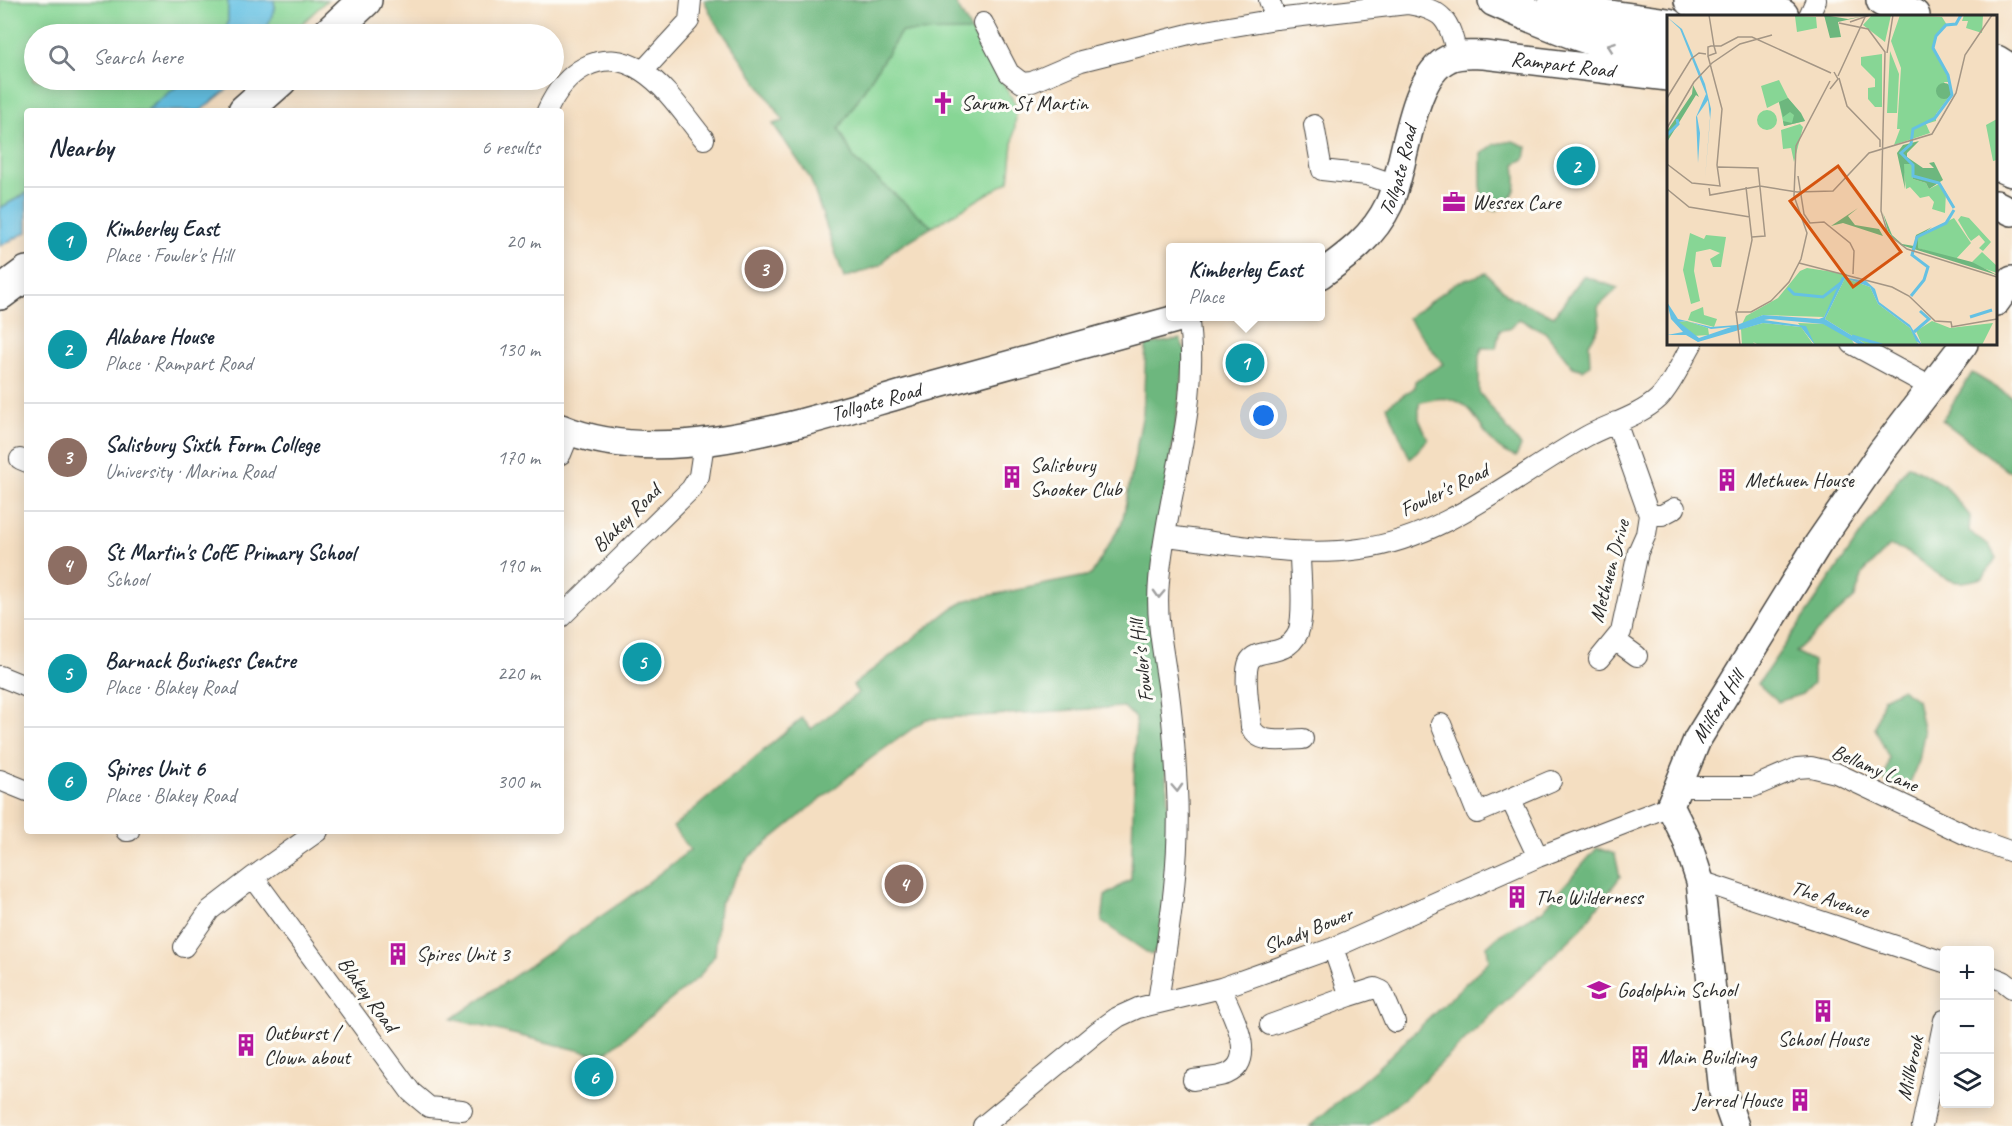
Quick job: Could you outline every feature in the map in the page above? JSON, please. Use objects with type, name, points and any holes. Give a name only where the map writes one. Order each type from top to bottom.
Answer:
[{"type":"highway","points":[[340,24],[365,0]]},
{"type":"highway","points":[[1496,0],[1543,21],[1623,50],[1667,58]]},
{"type":"highway","points":[[1506,0],[1575,13],[1667,25]]},
{"type":"highway","points":[[1692,0],[1773,15]]},
{"type":"highway","points":[[1997,63],[2012,72]]},
{"type":"highway","points":[[248,108],[269,90]]},
{"type":"highway","points":[[1997,99],[2012,106]]},
{"type":"highway","points":[[1997,132],[2012,139]]},
{"type":"highway","points":[[1997,164],[2012,170]]},
{"type":"highway","points":[[0,293],[24,275]]},
{"type":"highway","points":[[0,315],[24,297]]},
{"type":"street","points":[[643,71],[689,21],[691,0]]},
{"type":"street","points":[[1269,0],[1276,19]]},
{"type":"street","points":[[1809,15],[1816,0]]},
{"type":"street","points":[[983,23],[1009,73],[1022,83],[1032,82],[1081,61],[1139,45],[1276,19],[1407,4],[1427,7],[1438,12],[1446,20],[1457,55]]},
{"type":"street","name":"Rampart Road","points":[[1457,55],[1484,56],[1667,77]]},
{"type":"street","name":"Tollgate Road","points":[[1325,271],[1373,232],[1396,185],[1425,83],[1436,67],[1457,55]]},
{"type":"street","points":[[564,83],[574,72],[592,63],[609,60],[628,63],[643,71],[664,90],[704,139]]},
{"type":"street","points":[[549,108],[558,90]]},
{"type":"street","points":[[1314,125],[1322,170],[1367,175],[1396,185]]},
{"type":"street","points":[[1997,205],[2012,212]]},
{"type":"street","points":[[1997,299],[2012,280]]},
{"type":"street","name":"Tollgate Road","points":[[564,438],[625,442],[704,442],[776,428],[1169,321]]},
{"type":"street","name":"Fowler's Hill","points":[[1158,1001],[1166,954],[1177,856],[1177,791],[1171,715],[1158,624],[1159,581],[1188,414],[1192,370],[1187,321]]},
{"type":"street","name":"Fowler's Road","points":[[1166,536],[1300,554],[1362,549],[1413,534],[1452,517],[1587,436],[1659,397],[1691,345]]},
{"type":"street","points":[[1854,345],[1931,387]]},
{"type":"street","name":"Milford Hill","points":[[1674,796],[1696,740],[1786,594],[1882,451],[1963,345]]},
{"type":"street","name":"Methuen Drive","points":[[1599,659],[1621,632],[1638,552],[1646,534],[1649,515],[1616,422]]},
{"type":"street","name":"Blakey Road","points":[[564,614],[691,489],[699,476],[704,442]]},
{"type":"street","name":"Methuen Drive","points":[[1649,515],[1662,515],[1675,508]]},
{"type":"street","points":[[1300,554],[1298,632],[1290,644],[1278,652],[1257,654],[1250,660],[1247,670],[1251,727],[1254,735],[1262,739],[1303,739]]},
{"type":"street","name":"Methuen Drive","points":[[1615,640],[1637,656]]},
{"type":"street","points":[[0,676],[24,686]]},
{"type":"street","points":[[1441,724],[1477,813],[1551,781]]},
{"type":"street","name":"Bellamy Lane","points":[[1674,796],[1753,787],[1797,768],[1811,767],[1836,773],[1973,838],[2012,852]]},
{"type":"street","points":[[0,780],[24,790]]},
{"type":"street","points":[[1674,796],[1700,881],[1723,1092],[1735,1126]]},
{"type":"street","name":"Shady Bower","points":[[984,1126],[1118,1017],[1158,1001],[1221,988],[1333,948],[1674,796]]},
{"type":"street","points":[[1511,800],[1538,857]]},
{"type":"street","points":[[183,946],[210,910],[314,834]]},
{"type":"street","name":"Blakey Road","points":[[254,877],[411,1092],[429,1107],[462,1110]]},
{"type":"street","name":"The Avenue","points":[[1700,881],[1940,961]]},
{"type":"street","points":[[1333,948],[1350,996]]},
{"type":"street","points":[[1193,1080],[1227,1074],[1236,1066],[1243,1054],[1243,1043],[1221,988]]},
{"type":"street","points":[[1270,1025],[1375,988],[1382,991],[1395,1022]]},
{"type":"street","name":"Millbrook","points":[[1922,1126],[1940,1039]]},
{"type":"green space","points":[[0,0],[228,0],[228,24],[24,24],[24,90],[172,90],[150,108],[24,108],[24,195],[0,208]]},
{"type":"green space","points":[[274,0],[327,0],[302,24],[268,24],[275,8]]},
{"type":"green space","points":[[704,0],[954,0],[971,31],[901,32],[839,129],[855,160],[932,227],[892,251],[881,265],[844,278],[810,178],[773,124],[784,121],[714,20]]},
{"type":"green space","points":[[901,31],[971,31],[1017,106],[1009,181],[932,227],[855,160],[839,129]]},
{"type":"green space","points":[[1513,141],[1527,147],[1525,159],[1515,164],[1516,186],[1512,196],[1496,211],[1484,207],[1481,191],[1481,154],[1495,144]]},
{"type":"green space","points":[[1486,273],[1510,297],[1554,316],[1583,276],[1618,288],[1598,307],[1600,326],[1589,344],[1590,365],[1583,370],[1573,367],[1545,332],[1519,319],[1509,329],[1500,330],[1496,348],[1482,348],[1479,356],[1479,392],[1521,446],[1516,457],[1502,450],[1491,440],[1466,407],[1455,400],[1440,398],[1419,403],[1419,419],[1428,439],[1410,459],[1387,406],[1414,388],[1415,381],[1443,364],[1408,318],[1456,283]]},
{"type":"green space","points":[[1180,339],[1186,352],[1153,582],[1171,849],[1158,948],[1151,955],[1102,922],[1105,896],[1131,879],[1136,719],[1124,707],[926,719],[870,759],[748,858],[719,905],[715,955],[699,977],[602,1056],[452,1019],[626,899],[690,850],[673,827],[802,718],[811,729],[858,693],[853,685],[951,609],[967,600],[1091,575],[1122,523],[1143,413],[1146,345]]},
{"type":"green space","points":[[1972,373],[2012,397],[2012,471],[2008,471],[1942,420]]},
{"type":"green space","points":[[1908,465],[1944,485],[1970,516],[1969,531],[1989,545],[1996,558],[1983,578],[1958,582],[1940,575],[1908,553],[1890,546],[1863,573],[1855,597],[1795,652],[1813,661],[1813,683],[1802,694],[1778,702],[1758,684]]},
{"type":"green space","points":[[1901,689],[1917,700],[1924,733],[1919,761],[1907,790],[1884,780],[1889,758],[1875,728],[1883,698]]},
{"type":"green space","points":[[1597,848],[1615,854],[1620,877],[1582,928],[1409,1094],[1369,1126],[1310,1126],[1375,1070],[1489,961],[1487,946],[1499,935],[1543,910]]},
{"type":"water","points":[[228,0],[274,0],[275,8],[268,24],[228,23]]},
{"type":"water","points":[[172,90],[226,90],[204,108],[150,108]]},
{"type":"water","points":[[24,195],[24,234],[0,246],[0,208]]},
{"type":"place","name":"Sarum St Martin","points":[[943,103]]},
{"type":"place","name":"Alabare House","points":[[1576,166]]},
{"type":"place","name":"Wessex Care","points":[[1454,202]]},
{"type":"place","name":"Salisbury Sixth Form College","points":[[764,269]]},
{"type":"place","name":"Kimberley East","points":[[1245,363]]},
{"type":"place","name":"Salisbury Snooker Club","points":[[1012,477]]},
{"type":"place","name":"Methuen House","points":[[1727,480]]},
{"type":"place","name":"Barnack Business Centre","points":[[642,662]]},
{"type":"place","name":"St Martin's CofE Primary School","points":[[904,884]]},
{"type":"place","name":"The Wilderness","points":[[1517,897]]},
{"type":"place","name":"Spires Unit 3","points":[[398,954]]},
{"type":"place","name":"Godolphin School","points":[[1599,990]]},
{"type":"place","name":"School House","points":[[1823,1011]]},
{"type":"place","name":"Outburst / Clown about","points":[[246,1045]]},
{"type":"place","name":"Main Building","points":[[1640,1057]]},
{"type":"place","name":"Spires Unit 6","points":[[594,1077]]},
{"type":"place","name":"Jerred House","points":[[1800,1100]]}]
